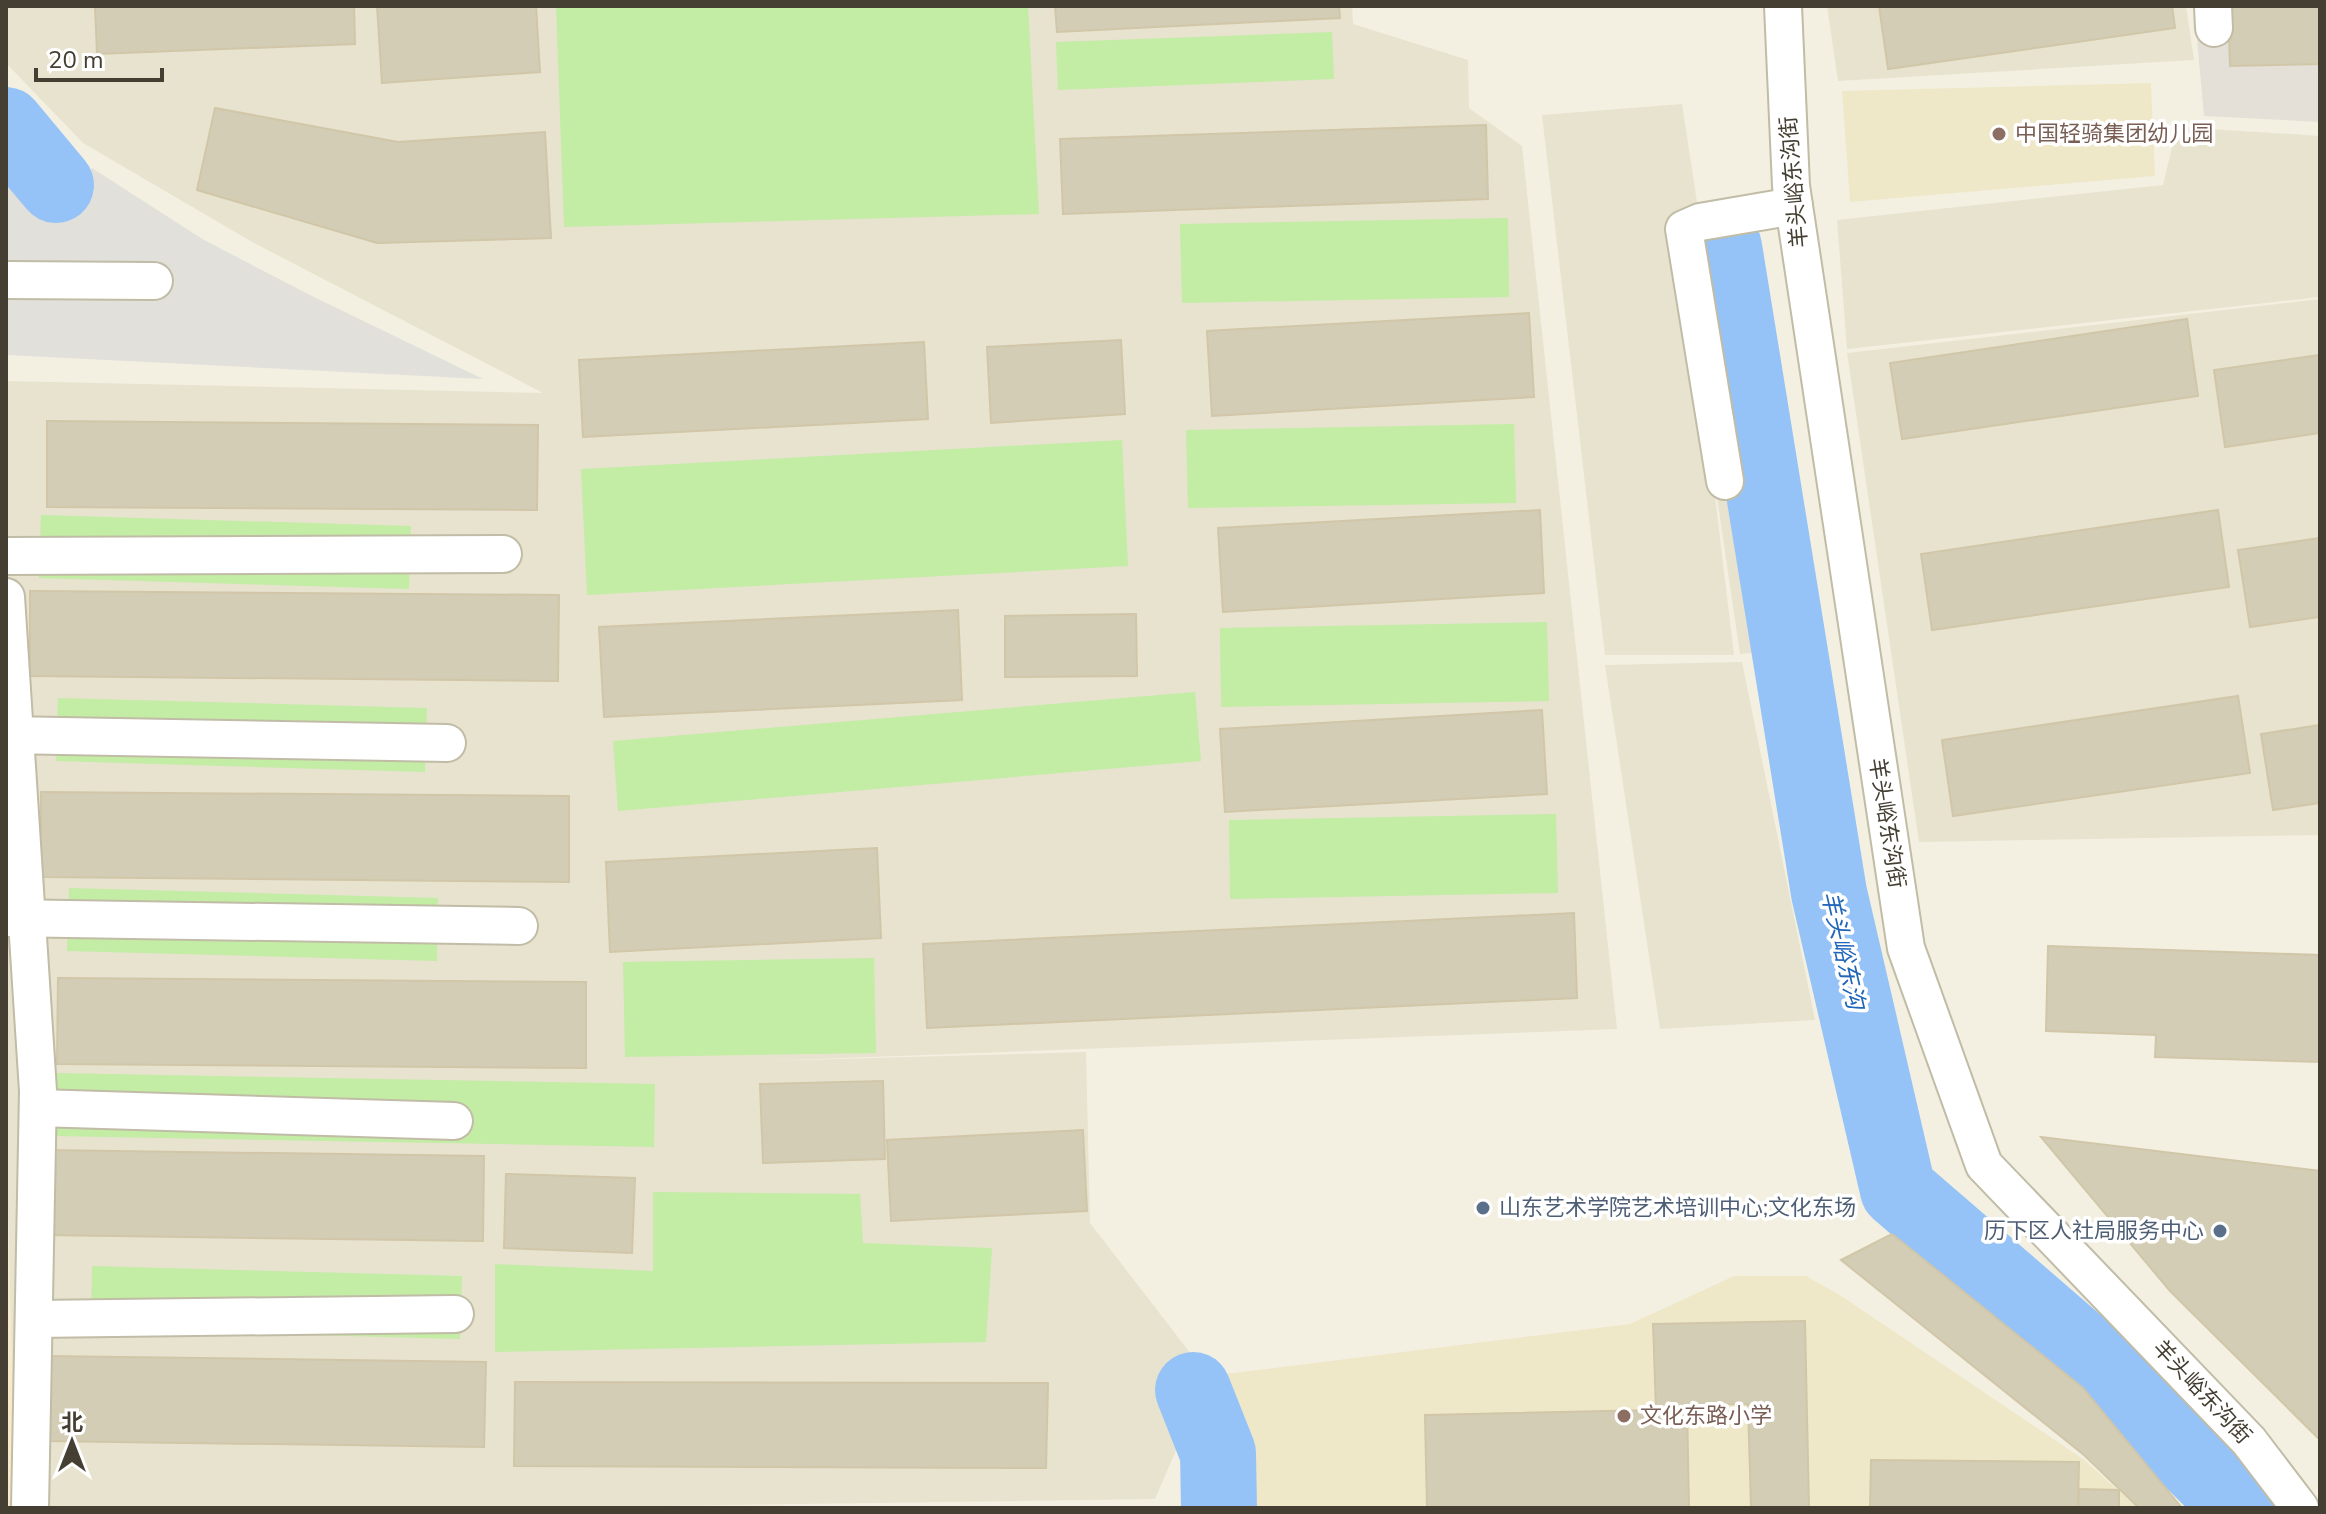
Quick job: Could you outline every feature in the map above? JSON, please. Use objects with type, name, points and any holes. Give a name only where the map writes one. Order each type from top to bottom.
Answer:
[{"type":"street","name":"羊头峪东沟街","points":[[1783,6],[1794,206],[1906,948],[1984,1165],[2249,1441],[2300,1508]]},
{"type":"street","points":[[1725,481],[1684,229],[1700,222],[1794,206]]},
{"type":"street","points":[[6,280],[154,281]]},
{"type":"street","points":[[6,556],[503,554]]},
{"type":"street","points":[[6,597],[16,918],[38,1108],[30,1508]]},
{"type":"street","points":[[10,735],[447,743]]},
{"type":"street","points":[[16,918],[519,926]]},
{"type":"street","points":[[38,1108],[454,1121]]},
{"type":"street","points":[[34,1319],[455,1314]]},
{"type":"shaded area","points":[[6,6],[1352,6],[1353,24],[1468,60],[1469,108],[1522,146],[1617,1029],[763,1061],[1086,1052],[1090,1223],[1208,1376],[1155,1499],[507,1508],[15,1508],[6,1127],[6,381],[543,393],[254,243],[83,143],[6,63]]},
{"type":"shaded area","points":[[1827,6],[2186,6],[2194,60],[1838,81]]},
{"type":"shaded area","points":[[2194,6],[2320,6],[2320,122],[2204,116]]},
{"type":"shaded area","name":"中国轻骑集团幼儿园","points":[[2151,83],[2155,176],[1850,202],[1842,91]]},
{"type":"shaded area","points":[[1682,104],[1739,478],[1713,480],[1734,655],[1605,655],[1542,115]]},
{"type":"shaded area","points":[[2177,127],[2320,136],[2320,297],[1847,349],[1837,220],[2163,185]]},
{"type":"shaded area","points":[[92,168],[204,240],[483,379],[6,355],[6,184],[37,213]]},
{"type":"shaded area","points":[[2320,299],[2320,835],[1919,842],[1847,353]]},
{"type":"shaded area","points":[[1740,482],[1774,651],[1740,654],[1715,484]]},
{"type":"shaded area","points":[[1742,662],[1815,1020],[1660,1029],[1605,665]]},
{"type":"shaded area","points":[[6,1127],[15,1508],[6,1508]]},
{"type":"shaded area","name":"文化东路小学","points":[[1734,1276],[1806,1276],[1840,1295],[2083,1459],[2138,1508],[1234,1508],[1225,1374],[1630,1324]]},
{"type":"green space","points":[[556,6],[1028,6],[1039,214],[564,227]]},
{"type":"green space","points":[[1332,32],[1334,79],[1058,90],[1056,42]]},
{"type":"green space","points":[[1508,218],[1509,297],[1182,303],[1180,224]]},
{"type":"green space","points":[[1514,424],[1516,503],[1188,508],[1186,430]]},
{"type":"green space","points":[[1122,440],[1128,566],[587,595],[581,469]]},
{"type":"green space","points":[[41,515],[411,526],[409,589],[39,578]]},
{"type":"green space","points":[[1547,622],[1549,701],[1221,707],[1220,628]]},
{"type":"green space","points":[[1195,692],[1201,761],[618,811],[613,741]]},
{"type":"green space","points":[[58,698],[427,708],[425,772],[56,761]]},
{"type":"green space","points":[[1556,814],[1558,893],[1230,899],[1229,820]]},
{"type":"green space","points":[[69,888],[438,898],[437,961],[67,951]]},
{"type":"green space","points":[[874,958],[876,1053],[625,1057],[623,962]]},
{"type":"green space","points":[[55,1073],[655,1084],[654,1147],[53,1136]]},
{"type":"green space","points":[[653,1192],[860,1194],[863,1243],[992,1248],[986,1342],[495,1352],[495,1264],[653,1271]]},
{"type":"green space","points":[[92,1266],[462,1276],[460,1339],[91,1329]]},
{"type":"building","points":[[95,6],[354,6],[355,44],[97,54]]},
{"type":"building","points":[[377,6],[536,6],[540,72],[382,83]]},
{"type":"building","points":[[1055,6],[1339,6],[1340,18],[1057,32]]},
{"type":"building","points":[[1879,6],[2172,6],[2175,28],[1888,69]]},
{"type":"building","points":[[2228,6],[2320,6],[2320,64],[2230,66]]},
{"type":"building","points":[[215,108],[398,142],[545,132],[551,238],[377,243],[197,190]]},
{"type":"building","points":[[1486,125],[1488,199],[1063,214],[1060,139]]},
{"type":"building","points":[[1529,313],[1534,397],[1212,416],[1207,331]]},
{"type":"building","points":[[2187,319],[2198,396],[1902,439],[1890,363]]},
{"type":"building","points":[[1121,340],[1125,414],[991,423],[987,347]]},
{"type":"building","points":[[924,342],[928,419],[583,437],[579,360]]},
{"type":"building","points":[[2320,355],[2320,433],[2225,447],[2214,370]]},
{"type":"building","points":[[47,421],[538,425],[537,510],[47,507]]},
{"type":"building","points":[[1540,510],[1544,593],[1223,612],[1218,528]]},
{"type":"building","points":[[2218,510],[2229,587],[1932,630],[1921,554]]},
{"type":"building","points":[[2320,538],[2320,617],[2250,627],[2238,550]]},
{"type":"building","points":[[30,591],[559,595],[558,681],[30,676]]},
{"type":"building","points":[[958,610],[962,700],[604,717],[599,627]]},
{"type":"building","points":[[1136,614],[1137,676],[1005,677],[1005,616]]},
{"type":"building","points":[[2238,696],[2250,773],[1953,816],[1942,740]]},
{"type":"building","points":[[1542,710],[1547,794],[1225,812],[1220,729]]},
{"type":"building","points":[[2320,725],[2320,803],[2273,810],[2261,734]]},
{"type":"building","points":[[41,792],[569,796],[569,882],[41,877]]},
{"type":"building","points":[[877,848],[881,938],[610,952],[606,862]]},
{"type":"building","points":[[1574,913],[1577,998],[927,1028],[923,944]]},
{"type":"building","points":[[2048,946],[2320,955],[2320,1062],[2155,1057],[2156,1035],[2046,1031]]},
{"type":"building","points":[[58,978],[586,982],[586,1068],[57,1064]]},
{"type":"building","points":[[883,1081],[885,1159],[763,1163],[760,1084]]},
{"type":"building","points":[[1083,1130],[1087,1211],[891,1221],[887,1140]]},
{"type":"building","name":"历下区人社局服务中心","points":[[2041,1137],[2320,1171],[2320,1440],[2170,1291]]},
{"type":"building","points":[[43,1150],[484,1156],[483,1241],[42,1235]]},
{"type":"building","points":[[506,1174],[635,1178],[632,1253],[504,1248]]},
{"type":"building","points":[[1892,1234],[2083,1388],[2182,1508],[2139,1508],[2084,1455],[1841,1260]]},
{"type":"building","points":[[1805,1321],[1809,1508],[1751,1508],[1748,1404],[1687,1405],[1689,1508],[1427,1508],[1425,1415],[1656,1410],[1653,1324]]},
{"type":"building","points":[[45,1356],[486,1362],[484,1447],[44,1441]]},
{"type":"building","points":[[515,1382],[1048,1383],[1046,1468],[514,1466]]},
{"type":"building","points":[[1871,1460],[2079,1462],[2078,1508],[1870,1508]]},
{"type":"building","points":[[2079,1489],[2119,1490],[2119,1508],[2078,1508]]},
{"type":"waterway","points":[[6,125],[56,185]]},
{"type":"waterway","name":"羊头峪东沟","points":[[1724,247],[1829,893],[1898,1190],[2082,1349],[2240,1508]]},
{"type":"waterway","points":[[1193,1390],[1218,1453],[1219,1508]]},
{"type":"place","name":"中国轻骑集团幼儿园","points":[[1999,134]]},
{"type":"place","name":"山东艺术学院艺术培训中心;文化东场","points":[[1483,1208]]},
{"type":"place","name":"历下区人社局服务中心","points":[[2220,1231]]},
{"type":"place","name":"文化东路小学","points":[[1624,1416]]}]
